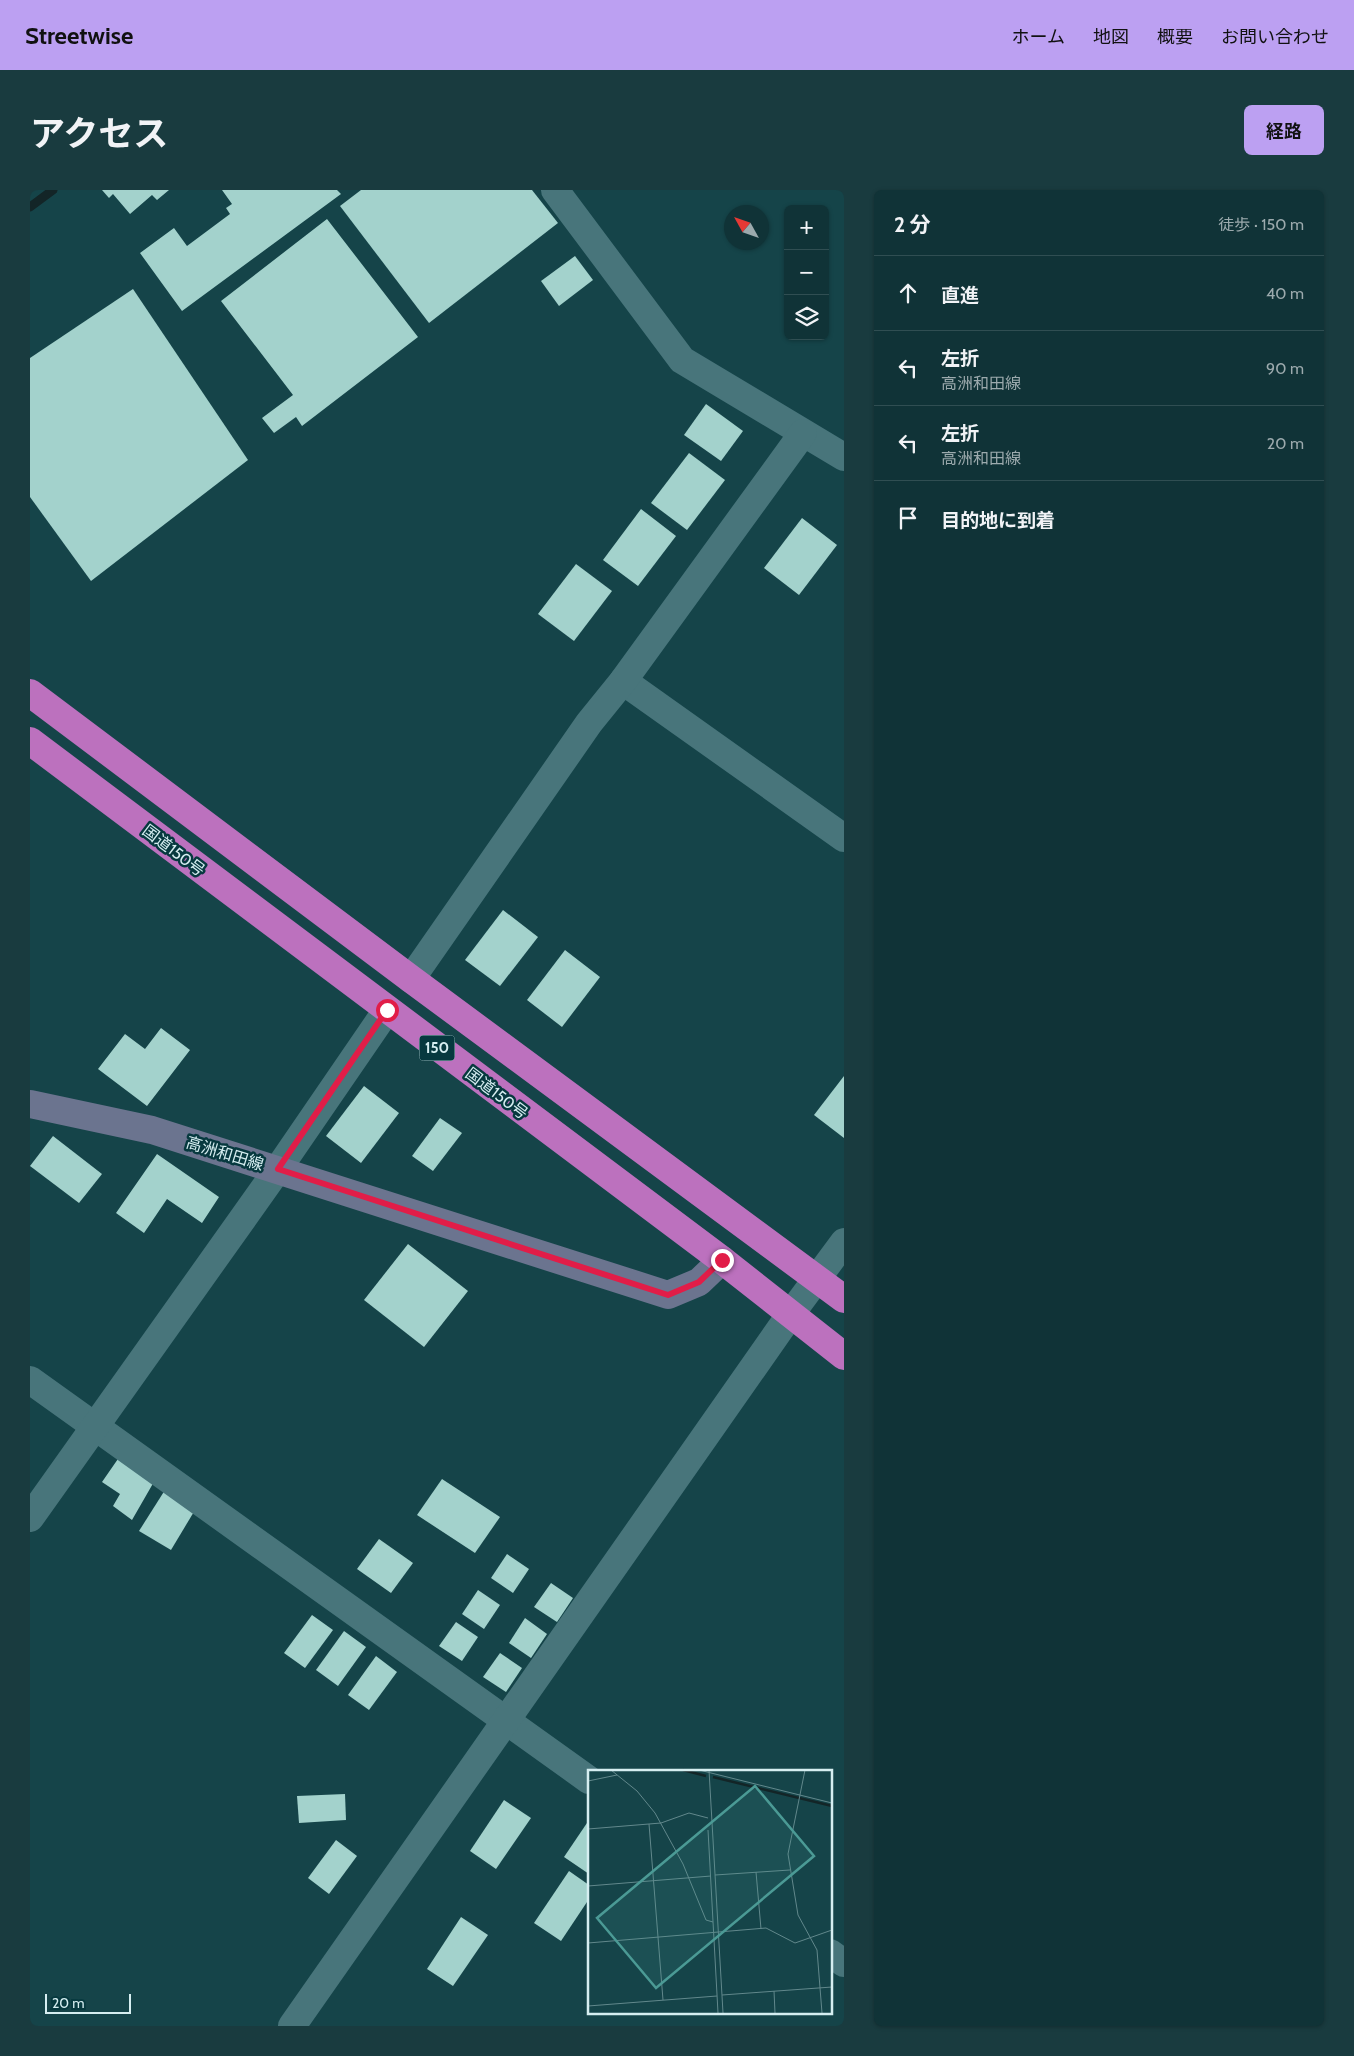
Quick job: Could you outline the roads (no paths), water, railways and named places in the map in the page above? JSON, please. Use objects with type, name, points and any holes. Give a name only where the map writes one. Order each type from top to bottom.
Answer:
[{"type":"highway","name":"150","points":[[30,693],[844,1299]]},
{"type":"highway","name":"国道150号","points":[[30,741],[722,1260],[844,1356]]},
{"type":"main road","name":"高洲和田線","points":[[30,1104],[152,1130],[668,1295],[699,1282],[722,1260]]},
{"type":"street","points":[[555,190],[682,360],[844,457]]},
{"type":"street","points":[[412,979],[589,723],[623,681],[803,433]]},
{"type":"street","points":[[623,681],[844,838]]},
{"type":"street","points":[[30,1518],[278,1169],[387,1010]]},
{"type":"street","points":[[292,2026],[790,1315],[844,1242]]},
{"type":"street","points":[[30,1380],[588,1779]]},
{"type":"street","points":[[832,1955],[844,1963]]},
{"type":"waterway","points":[[30,207],[53,190]]}]
